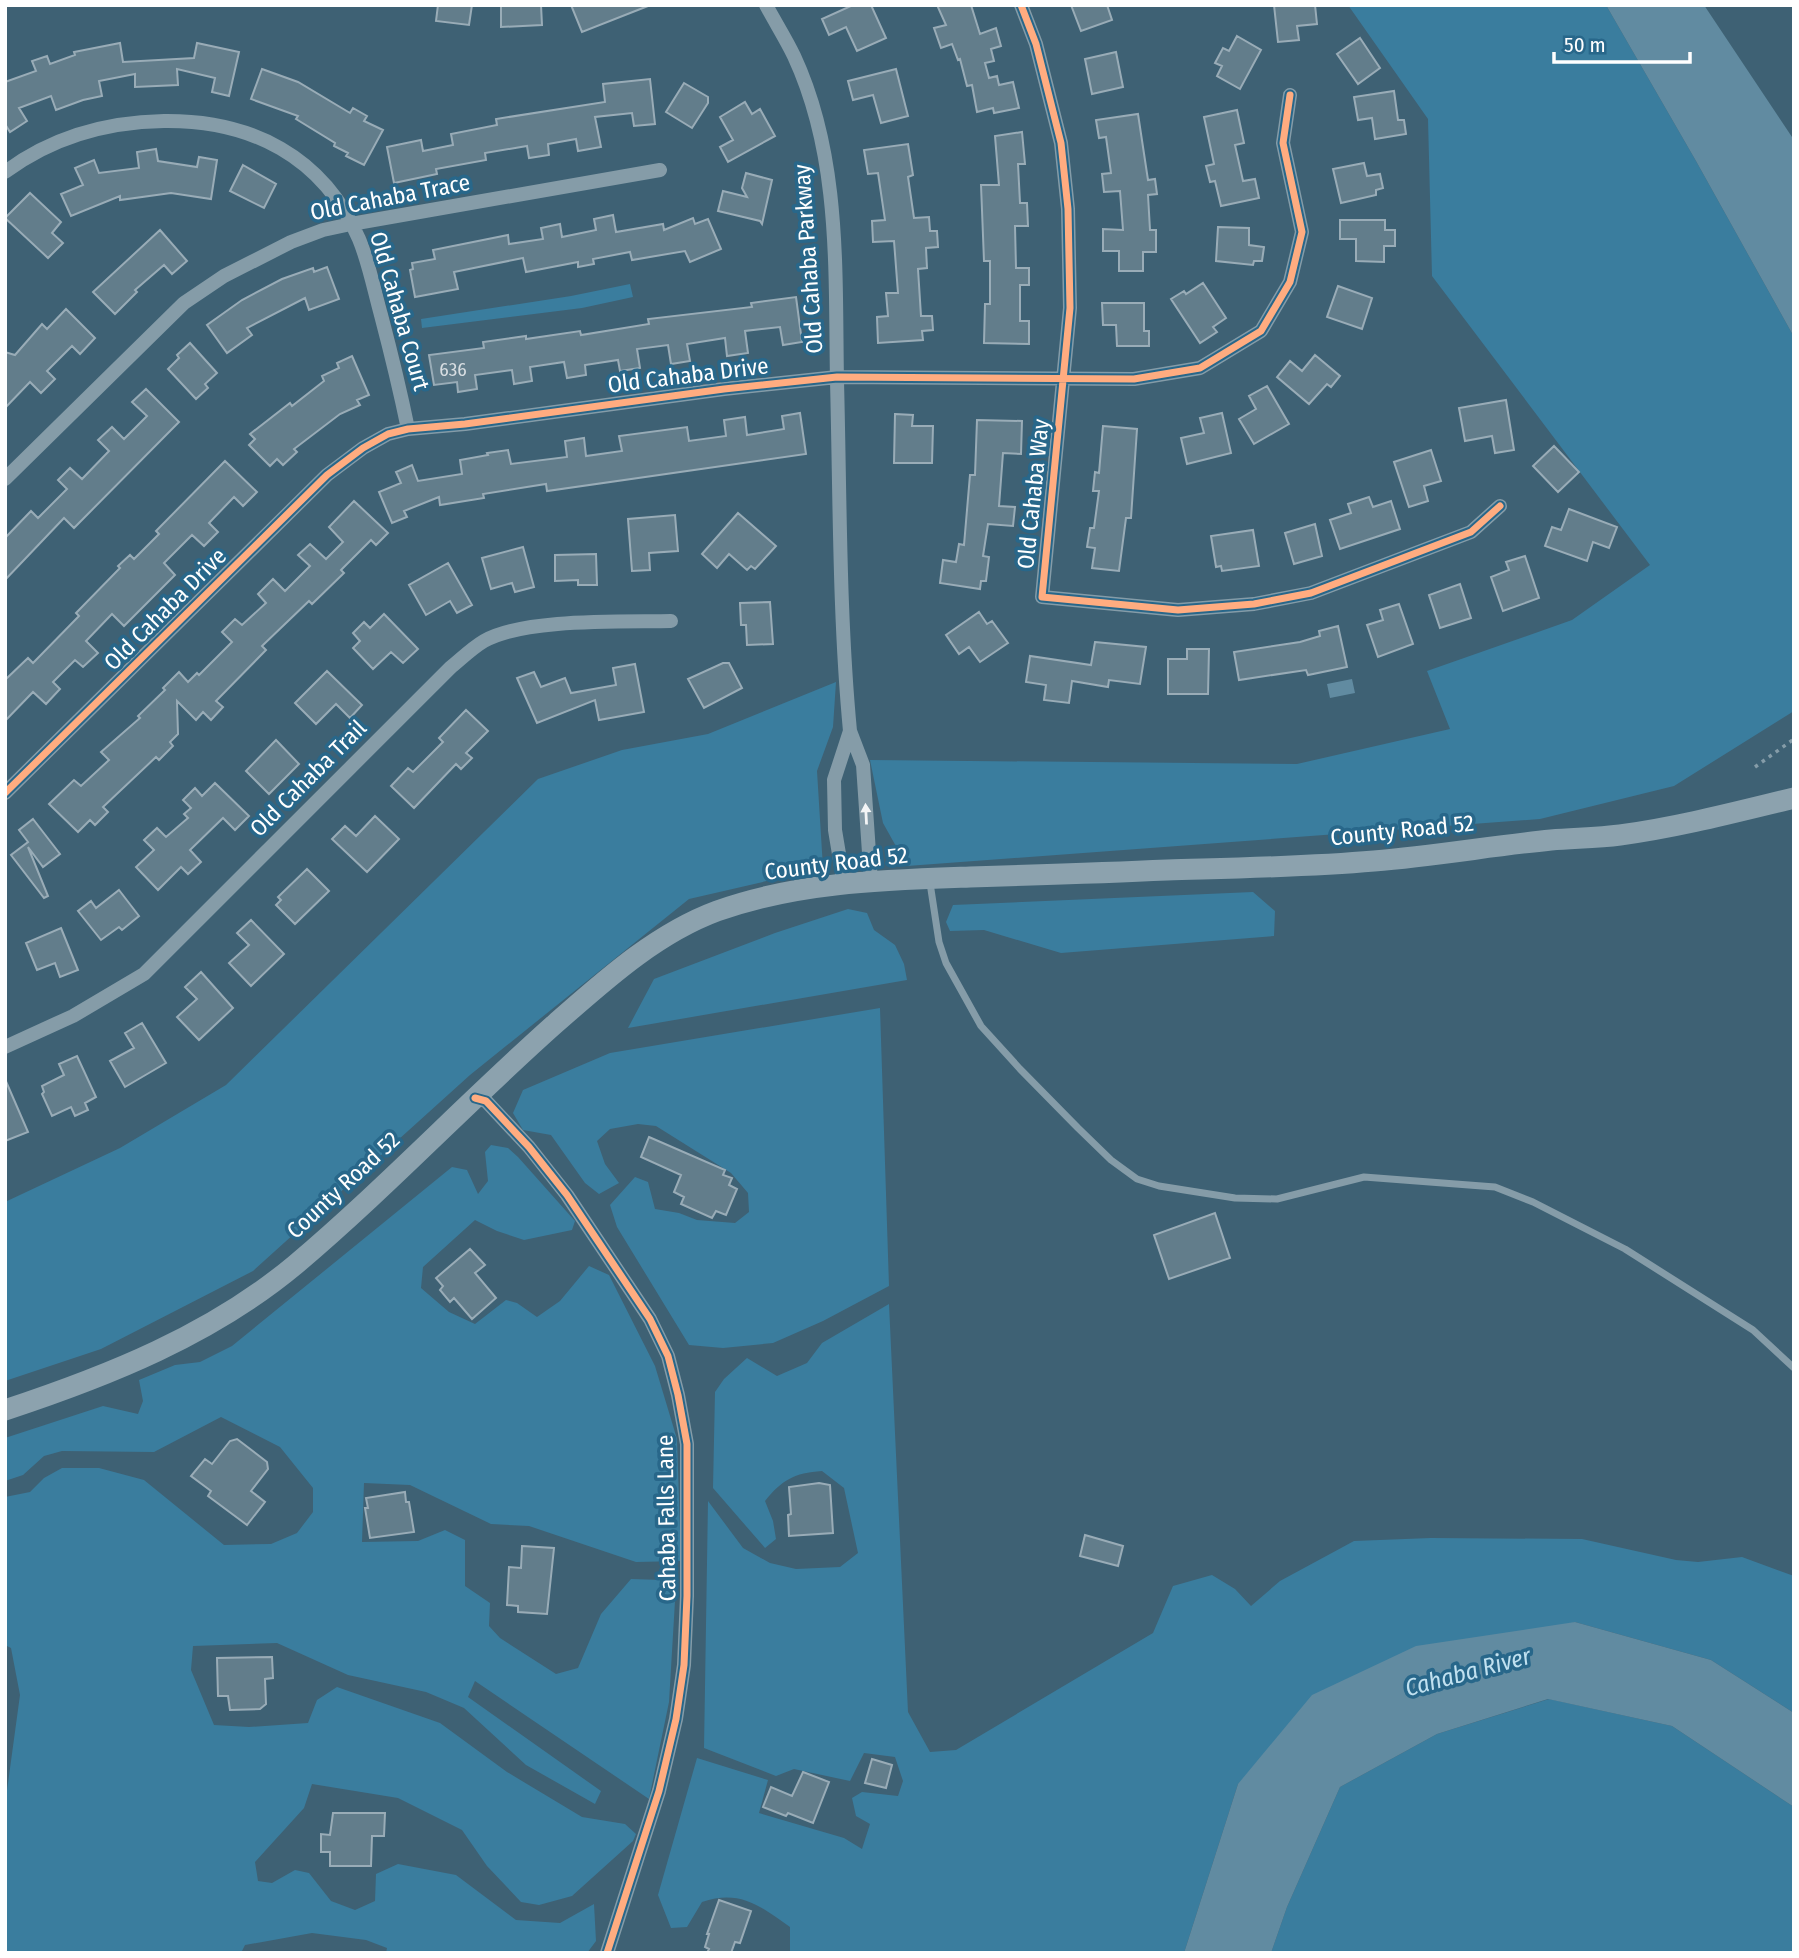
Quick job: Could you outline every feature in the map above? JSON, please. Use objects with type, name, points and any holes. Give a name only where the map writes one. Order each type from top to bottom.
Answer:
[{"type":"main road","name":"County Road 52","points":[[5,1410],[137,1362],[218,1320],[254,1297],[293,1267],[527,1048],[600,985],[655,944],[689,923],[714,912],[765,895],[844,884],[930,878],[1307,866],[1551,840],[1616,836],[1702,821],[1794,798]]},
{"type":"street","name":"Old Cahaba Parkway","points":[[766,5],[795,57],[817,121],[829,172],[837,313],[842,649],[850,731],[863,765],[872,882]]},
{"type":"street","name":"Old Cahaba Way","points":[[1021,5],[1036,44],[1060,144],[1068,209],[1070,296],[1042,597],[1178,610],[1254,604],[1311,593],[1471,532],[1500,506]]},
{"type":"street","name":"Old Cahaba Drive","points":[[5,793],[327,475],[363,448],[388,434],[408,429],[465,424],[724,388],[837,377],[1134,379],[1200,368],[1261,331],[1290,282],[1302,232],[1283,143],[1290,95]]},
{"type":"street","name":"Old Cahaba Court","points":[[5,172],[45,147],[77,133],[115,124],[196,121],[245,133],[294,157],[332,191],[351,224],[366,259],[399,382],[408,429]]},
{"type":"street","name":"Old Cahaba Trace","points":[[5,479],[184,303],[224,276],[291,242],[323,230],[351,224],[660,170]]},
{"type":"street","name":"Old Cahaba Trail","points":[[5,1046],[73,1016],[144,974],[450,668],[485,640],[543,626],[671,621]]},
{"type":"street","name":"Old Cahaba Parkway","points":[[844,884],[835,830],[834,780],[850,731]]},
{"type":"street","name":"Cahaba Falls Lane","points":[[475,1098],[486,1101],[529,1147],[567,1195],[650,1319],[668,1356],[687,1444],[687,1596],[684,1665],[676,1719],[659,1791],[607,1953]]},
{"type":"lane","points":[[930,878],[939,942],[946,962],[981,1026],[1078,1128],[1111,1160],[1137,1179],[1159,1186],[1235,1198],[1278,1199],[1364,1177],[1495,1187],[1532,1202],[1625,1249],[1754,1330],[1794,1368]]},
{"type":"path","points":[[1755,767],[1794,739]]},
{"type":"shaded area","points":[[1348,5],[1606,5],[1794,337],[1794,711],[1674,786],[1540,819],[907,866],[883,823],[870,760],[1297,764],[1450,729],[1427,671],[1572,620],[1650,565],[1432,276],[1428,119]]},
{"type":"shaded area","points":[[630,284],[633,297],[582,308],[422,328],[421,319]]},
{"type":"shaded area","points":[[836,682],[833,727],[817,771],[823,868],[689,899],[470,1075],[253,1271],[101,1349],[5,1381],[5,1202],[120,1148],[226,1085],[538,779],[622,750],[708,734]]},
{"type":"shaded area","points":[[1253,892],[1275,911],[1274,936],[1061,953],[984,930],[950,931],[946,922],[953,905]]},
{"type":"shaded area","points":[[848,909],[867,913],[874,930],[895,945],[904,964],[907,980],[628,1028],[654,979],[775,933]]},
{"type":"shaded area","points":[[880,1008],[889,1286],[823,1321],[773,1343],[723,1348],[689,1345],[617,1227],[610,1205],[635,1177],[648,1182],[655,1209],[679,1213],[697,1220],[735,1223],[749,1212],[748,1193],[731,1173],[656,1126],[638,1124],[610,1129],[597,1141],[605,1164],[619,1183],[599,1194],[585,1183],[551,1135],[523,1130],[513,1113],[523,1090],[610,1053]]},
{"type":"shaded area","points":[[491,1145],[508,1148],[518,1157],[575,1221],[572,1230],[524,1240],[475,1220],[423,1267],[421,1288],[449,1312],[475,1324],[506,1300],[517,1303],[537,1317],[560,1301],[589,1266],[609,1275],[655,1366],[677,1439],[681,1561],[636,1562],[529,1526],[491,1524],[410,1485],[364,1483],[362,1542],[418,1541],[445,1530],[465,1540],[465,1586],[490,1603],[489,1626],[500,1638],[556,1674],[578,1668],[601,1614],[631,1579],[662,1580],[674,1584],[669,1702],[649,1799],[475,1681],[468,1697],[601,1791],[595,1804],[526,1765],[464,1708],[426,1692],[348,1675],[277,1643],[193,1646],[191,1670],[214,1725],[249,1727],[308,1723],[317,1700],[337,1687],[440,1723],[507,1772],[582,1817],[625,1824],[636,1834],[633,1841],[572,1896],[539,1905],[521,1902],[487,1866],[462,1830],[398,1798],[312,1784],[304,1808],[255,1862],[258,1881],[272,1883],[295,1870],[309,1873],[331,1901],[355,1910],[375,1901],[376,1874],[398,1864],[456,1875],[516,1920],[560,1923],[594,1904],[596,1941],[587,1953],[386,1953],[387,1948],[366,1940],[312,1933],[245,1945],[241,1953],[5,1953],[5,1805],[20,1695],[11,1648],[5,1645],[5,1497],[30,1492],[44,1478],[62,1468],[99,1468],[144,1480],[224,1545],[271,1544],[297,1533],[313,1512],[313,1488],[280,1447],[221,1417],[154,1452],[62,1451],[44,1456],[23,1475],[5,1481],[5,1438],[103,1406],[138,1414],[143,1401],[139,1380],[175,1365],[200,1362],[232,1346],[452,1167],[467,1170],[478,1194],[488,1181],[485,1152]]},
{"type":"shaded area","points":[[889,1304],[908,1712],[930,1752],[956,1750],[1153,1633],[1173,1586],[1212,1575],[1235,1589],[1251,1606],[1280,1581],[1354,1541],[1431,1538],[1582,1539],[1676,1560],[1698,1562],[1742,1557],[1794,1576],[1794,1713],[1711,1660],[1575,1622],[1238,1784],[1184,1953],[790,1953],[790,1927],[759,1906],[728,1897],[702,1902],[687,1927],[671,1928],[658,1895],[697,1758],[768,1780],[759,1813],[844,1838],[862,1849],[870,1824],[856,1816],[852,1798],[862,1792],[898,1796],[903,1781],[895,1757],[864,1753],[850,1781],[794,1769],[776,1776],[704,1748],[708,1501],[743,1548],[770,1563],[796,1569],[840,1567],[858,1553],[844,1488],[822,1471],[789,1479],[765,1501],[773,1521],[776,1539],[765,1548],[713,1488],[715,1392],[724,1379],[747,1358],[777,1376],[807,1363],[822,1343]]},
{"type":"shaded area","points":[[1549,1699],[1672,1726],[1794,1807],[1794,1953],[1271,1953],[1287,1907],[1340,1787],[1437,1734]]},
{"type":"water","points":[[1606,5],[1704,5],[1794,140],[1794,337],[1696,161]]},
{"type":"water","points":[[1352,679],[1355,693],[1330,698],[1327,684]]},
{"type":"water","name":"Cahaba River","points":[[1575,1622],[1711,1660],[1794,1713],[1794,1807],[1672,1726],[1548,1699],[1437,1734],[1340,1787],[1287,1907],[1271,1953],[1184,1953],[1238,1784],[1312,1695],[1416,1646]]},
{"type":"building","points":[[438,5],[472,5],[469,25],[436,21]]},
{"type":"building","points":[[501,5],[541,5],[542,25],[501,27]]},
{"type":"building","points":[[571,5],[648,5],[648,6],[582,32]]},
{"type":"building","points":[[853,5],[871,5],[886,38],[857,51],[846,27],[829,35],[822,19]]},
{"type":"building","points":[[937,5],[971,5],[980,34],[996,28],[1001,46],[991,49],[994,61],[985,63],[989,78],[997,76],[999,85],[1013,82],[1019,108],[994,113],[993,108],[977,112],[972,85],[967,86],[960,59],[958,60],[952,44],[941,48],[934,28],[946,25]]},
{"type":"building","points":[[1071,5],[1107,5],[1112,20],[1081,31]]},
{"type":"building","points":[[1274,5],[1315,5],[1317,24],[1297,26],[1299,40],[1278,42]]},
{"type":"building","points":[[1237,36],[1261,50],[1240,89],[1217,76],[1222,66],[1215,63],[1223,48],[1229,51]]},
{"type":"building","points":[[1360,38],[1380,68],[1358,84],[1337,54]]},
{"type":"building","points":[[120,43],[123,62],[194,58],[197,43],[239,52],[229,96],[212,92],[215,78],[177,69],[178,85],[135,87],[135,74],[99,81],[102,96],[56,110],[51,96],[19,108],[27,121],[10,132],[5,124],[5,82],[36,71],[32,61],[47,56],[50,64],[75,55],[74,52]]},
{"type":"building","points":[[1116,52],[1123,87],[1092,94],[1085,59]]},
{"type":"building","points":[[262,69],[298,82],[350,113],[353,108],[367,116],[364,121],[383,130],[364,165],[346,156],[348,153],[334,146],[335,143],[296,119],[298,116],[251,99]]},
{"type":"building","points":[[896,69],[908,116],[881,123],[873,95],[853,100],[848,81]]},
{"type":"building","points":[[650,79],[655,124],[634,126],[632,113],[595,117],[601,147],[578,151],[576,139],[548,144],[549,155],[529,158],[527,146],[485,153],[486,160],[436,169],[437,174],[394,183],[387,147],[421,140],[423,151],[453,145],[451,134],[497,125],[496,119],[605,102],[603,84]]},
{"type":"building","points":[[684,83],[708,97],[708,103],[692,128],[666,112]]},
{"type":"building","points":[[1394,91],[1398,120],[1404,120],[1406,134],[1375,139],[1372,118],[1358,120],[1354,97]]},
{"type":"building","points":[[745,102],[752,114],[760,109],[775,136],[728,162],[720,147],[733,140],[720,117]]},
{"type":"building","points":[[1237,110],[1244,143],[1235,145],[1243,181],[1255,179],[1259,198],[1221,206],[1215,181],[1210,182],[1206,166],[1214,164],[1204,117]]},
{"type":"building","points":[[1138,114],[1148,180],[1155,179],[1157,194],[1148,195],[1150,230],[1156,230],[1156,252],[1143,252],[1143,271],[1119,271],[1119,251],[1103,251],[1103,229],[1123,230],[1120,191],[1104,192],[1102,174],[1111,173],[1106,137],[1099,138],[1096,120]]},
{"type":"building","points":[[1022,132],[1025,164],[1018,164],[1020,203],[1027,203],[1028,226],[1015,226],[1016,268],[1029,268],[1029,285],[1020,285],[1020,321],[1029,321],[1029,344],[984,343],[985,304],[990,304],[990,261],[984,261],[981,185],[999,185],[995,136]]},
{"type":"building","points":[[908,144],[913,175],[908,177],[914,218],[929,217],[930,231],[937,231],[938,247],[926,248],[927,268],[918,269],[921,316],[932,316],[933,330],[922,331],[923,340],[878,343],[877,317],[888,316],[886,293],[898,293],[894,241],[873,242],[872,221],[885,220],[878,173],[868,174],[864,150]]},
{"type":"building","points":[[156,149],[158,161],[197,167],[199,157],[217,160],[211,199],[171,193],[120,200],[120,196],[71,216],[61,194],[83,185],[75,168],[94,160],[99,173],[139,168],[137,152]]},
{"type":"building","points":[[1364,163],[1367,176],[1380,174],[1383,188],[1376,190],[1376,195],[1341,203],[1333,169]]},
{"type":"building","points":[[243,165],[276,184],[264,208],[230,191]]},
{"type":"building","points":[[746,173],[772,180],[762,224],[760,221],[718,211],[723,191],[747,197],[742,188]]},
{"type":"building","points":[[30,193],[61,222],[52,233],[63,243],[48,258],[5,218]]},
{"type":"building","points":[[613,215],[616,232],[663,224],[664,230],[693,218],[695,224],[708,219],[721,249],[690,262],[685,251],[632,260],[630,252],[593,259],[594,264],[578,267],[578,262],[526,272],[523,258],[454,272],[458,289],[415,297],[410,270],[413,269],[412,263],[435,259],[433,250],[508,235],[509,244],[543,239],[541,228],[560,224],[562,237],[596,230],[594,219]]},
{"type":"building","points":[[1340,220],[1385,220],[1385,230],[1395,230],[1395,246],[1384,246],[1384,262],[1356,261],[1356,239],[1340,239]]},
{"type":"building","points":[[1218,227],[1249,228],[1249,245],[1264,247],[1262,261],[1254,261],[1253,265],[1216,261]]},
{"type":"building","points":[[160,230],[187,261],[172,274],[164,265],[135,290],[137,292],[115,314],[93,292]]},
{"type":"building","points":[[327,267],[339,299],[309,310],[305,298],[247,328],[252,335],[227,353],[207,325],[242,300],[282,279],[313,268],[314,272]]},
{"type":"building","points":[[1203,283],[1226,318],[1213,327],[1217,332],[1200,343],[1171,299],[1184,291],[1186,294]]},
{"type":"building","points":[[1338,286],[1372,298],[1362,329],[1327,317]]},
{"type":"building","points":[[796,297],[802,342],[783,345],[780,327],[745,331],[748,353],[727,356],[725,338],[687,344],[690,361],[671,364],[668,345],[637,349],[640,368],[620,371],[618,360],[585,365],[586,375],[567,378],[564,362],[530,367],[532,381],[514,384],[512,370],[475,375],[477,389],[458,392],[457,382],[434,385],[429,355],[484,348],[483,342],[580,331],[581,335],[649,324],[648,319],[752,307],[751,303]]},
{"type":"building","points":[[1102,303],[1144,303],[1144,331],[1149,331],[1149,346],[1117,346],[1116,325],[1103,325]]},
{"type":"building","points":[[66,309],[95,338],[80,354],[72,346],[47,371],[55,379],[41,393],[30,382],[5,408],[5,352],[15,355],[42,324],[47,329]]},
{"type":"building","points":[[190,343],[217,373],[205,384],[208,388],[196,399],[168,369],[179,358],[177,355]]},
{"type":"building","points":[[1315,355],[1340,376],[1331,387],[1327,384],[1309,404],[1277,377],[1290,361],[1302,371]]},
{"type":"building","points":[[352,356],[369,395],[357,400],[360,405],[340,414],[294,449],[297,452],[283,465],[277,459],[270,466],[249,445],[255,439],[250,434],[324,381],[322,376],[339,368],[337,363]]},
{"type":"building","points":[[1267,386],[1289,424],[1254,444],[1239,419],[1256,409],[1249,396]]},
{"type":"building","points":[[146,389],[179,422],[74,528],[64,518],[5,580],[5,538],[31,511],[38,518],[67,489],[58,480],[70,468],[82,479],[109,451],[98,440],[112,427],[124,439],[147,416],[132,402]]},
{"type":"building","points":[[1506,400],[1514,450],[1495,453],[1492,436],[1465,441],[1459,408]]},
{"type":"building","points":[[800,413],[806,454],[547,491],[546,484],[483,494],[484,498],[440,505],[439,497],[404,511],[407,517],[392,523],[379,492],[401,483],[396,472],[412,465],[418,481],[462,474],[460,460],[488,455],[487,453],[508,450],[511,464],[567,457],[565,441],[584,438],[586,456],[622,451],[619,436],[687,427],[689,441],[726,436],[724,420],[745,417],[747,435],[784,429],[782,416]]},
{"type":"building","points":[[1222,413],[1231,453],[1187,464],[1181,438],[1204,433],[1200,418]]},
{"type":"building","points":[[895,414],[913,415],[912,426],[933,426],[932,463],[894,463]]},
{"type":"building","points":[[977,420],[1022,421],[1021,454],[1003,453],[999,506],[1015,507],[1013,526],[988,524],[983,556],[989,557],[986,581],[981,581],[980,589],[940,583],[943,560],[956,562],[959,544],[964,545],[970,475],[975,475]]},
{"type":"building","points":[[1103,426],[1137,429],[1131,518],[1126,518],[1119,571],[1092,568],[1095,548],[1087,547],[1090,528],[1094,528],[1099,491],[1093,491],[1095,472],[1099,473]]},
{"type":"building","points":[[1554,446],[1579,472],[1558,492],[1533,466]]},
{"type":"building","points":[[1431,450],[1441,481],[1424,486],[1428,501],[1409,507],[1394,462]]},
{"type":"building","points":[[225,461],[257,492],[243,506],[234,497],[209,523],[218,532],[204,546],[192,535],[164,563],[175,575],[124,626],[112,614],[86,641],[98,653],[83,667],[75,660],[53,682],[60,689],[46,704],[33,692],[5,721],[5,680],[28,658],[33,663],[79,616],[76,613],[120,568],[118,566],[130,555],[134,559],[159,534],[156,531]]},
{"type":"building","points":[[1369,497],[1373,507],[1391,501],[1400,529],[1340,549],[1330,520],[1351,513],[1348,504]]},
{"type":"building","points":[[354,501],[388,533],[376,545],[371,540],[341,570],[344,573],[312,604],[309,601],[262,646],[266,650],[216,701],[223,707],[211,720],[203,712],[196,720],[177,701],[178,734],[170,742],[173,746],[159,760],[156,757],[103,807],[108,812],[95,825],[90,820],[78,832],[49,804],[74,780],[81,786],[109,760],[101,752],[140,718],[138,716],[179,672],[188,682],[197,673],[199,675],[232,642],[222,632],[235,619],[242,625],[266,603],[258,594],[273,579],[285,591],[310,566],[298,555],[310,544],[326,559],[343,542],[329,527]]},
{"type":"building","points":[[1569,509],[1617,527],[1609,548],[1593,542],[1587,561],[1545,546],[1552,527],[1561,530]]},
{"type":"building","points":[[738,513],[776,546],[755,569],[751,566],[747,570],[729,554],[717,568],[702,554]]},
{"type":"building","points":[[675,515],[678,551],[649,553],[650,570],[632,571],[628,519]]},
{"type":"building","points":[[1315,524],[1322,556],[1294,564],[1285,533]]},
{"type":"building","points":[[1253,530],[1259,566],[1222,571],[1221,566],[1216,567],[1211,536]]},
{"type":"building","points":[[523,547],[534,587],[515,592],[512,583],[491,589],[482,558]]},
{"type":"building","points":[[596,554],[597,585],[578,585],[578,580],[555,581],[555,555]]},
{"type":"building","points":[[1525,556],[1539,598],[1503,611],[1491,577],[1509,570],[1506,562]]},
{"type":"building","points":[[448,563],[472,605],[457,613],[450,601],[426,615],[409,585]]},
{"type":"building","points":[[1460,584],[1471,618],[1440,628],[1429,595]]},
{"type":"building","points":[[770,602],[773,644],[747,645],[746,625],[741,625],[740,603]]},
{"type":"building","points":[[1399,604],[1413,644],[1378,657],[1367,625],[1383,620],[1380,610]]},
{"type":"building","points":[[979,612],[987,624],[992,621],[1008,643],[980,662],[969,647],[959,654],[946,635]]},
{"type":"building","points":[[384,614],[418,649],[403,663],[391,652],[373,669],[353,648],[360,641],[353,633],[364,622],[370,628]]},
{"type":"building","points":[[1338,626],[1347,667],[1308,675],[1306,670],[1239,680],[1234,652],[1300,642],[1320,636],[1319,631]]},
{"type":"building","points":[[1095,642],[1146,647],[1140,684],[1109,680],[1108,687],[1072,681],[1069,703],[1044,700],[1046,685],[1026,682],[1030,656],[1091,665]]},
{"type":"building","points":[[1187,649],[1209,649],[1208,694],[1168,694],[1168,659],[1187,659]]},
{"type":"building","points":[[723,663],[729,663],[742,688],[704,708],[688,679]]},
{"type":"building","points":[[635,664],[644,712],[599,720],[595,700],[537,723],[517,678],[534,672],[541,687],[565,678],[571,693],[616,685],[613,668]]},
{"type":"building","points":[[327,671],[362,705],[350,718],[336,704],[316,724],[295,703]]},
{"type":"building","points":[[466,710],[488,731],[466,753],[472,758],[461,769],[456,764],[414,808],[391,786],[408,768],[413,772],[443,742],[439,738]]},
{"type":"building","points":[[276,740],[299,764],[269,794],[246,771]]},
{"type":"building","points":[[215,783],[249,816],[235,830],[223,818],[190,850],[201,862],[188,874],[181,867],[158,890],[136,867],[154,850],[144,840],[157,828],[166,837],[188,818],[184,814],[191,808],[183,800],[195,788],[202,796]]},
{"type":"building","points":[[375,816],[399,839],[367,872],[332,839],[345,826],[356,836]]},
{"type":"building","points":[[33,819],[60,854],[43,867],[28,847],[48,896],[44,898],[11,855],[28,842],[19,830]]},
{"type":"building","points":[[307,869],[329,891],[295,924],[276,905],[281,900],[278,897]]},
{"type":"building","points":[[119,890],[139,916],[122,930],[119,927],[101,940],[78,911],[91,901],[96,908]]},
{"type":"building","points":[[251,920],[284,954],[251,986],[229,963],[249,945],[237,933]]},
{"type":"building","points":[[61,928],[78,970],[60,977],[55,963],[37,970],[26,943]]},
{"type":"building","points":[[201,972],[233,1008],[199,1040],[177,1017],[197,999],[185,987]]},
{"type":"building","points":[[142,1023],[166,1063],[125,1087],[110,1061],[134,1048],[125,1033]]},
{"type":"building","points":[[77,1056],[96,1097],[85,1103],[88,1110],[75,1116],[71,1107],[52,1116],[42,1094],[42,1086],[64,1075],[59,1064]]},
{"type":"building","points":[[5,1079],[28,1132],[5,1141]]},
{"type":"building","points":[[649,1137],[725,1170],[723,1175],[732,1178],[729,1185],[737,1189],[726,1215],[716,1211],[712,1218],[681,1204],[684,1197],[674,1192],[681,1175],[641,1157]]},
{"type":"building","points":[[1215,1213],[1230,1258],[1169,1279],[1154,1235]]},
{"type":"building","points":[[470,1249],[485,1265],[475,1273],[496,1298],[472,1319],[454,1298],[450,1302],[440,1290],[443,1286],[436,1278]]},
{"type":"building","points":[[237,1439],[267,1462],[268,1469],[251,1491],[265,1502],[247,1525],[208,1496],[211,1491],[191,1476],[205,1459],[212,1464],[230,1441]]},
{"type":"building","points":[[819,1483],[830,1485],[833,1533],[789,1536],[789,1487]]},
{"type":"building","points":[[405,1492],[414,1532],[370,1538],[366,1498]]},
{"type":"building","points":[[1085,1535],[1123,1546],[1118,1566],[1080,1556]]},
{"type":"building","points":[[522,1546],[554,1548],[547,1614],[518,1612],[518,1606],[507,1605],[509,1567],[521,1568]]},
{"type":"building","points":[[272,1657],[273,1678],[265,1679],[266,1704],[260,1709],[230,1710],[228,1696],[218,1696],[217,1658]]},
{"type":"building","points":[[872,1759],[892,1765],[886,1788],[865,1783]]},
{"type":"building","points":[[803,1772],[829,1782],[813,1823],[763,1807],[771,1787],[792,1796]]},
{"type":"building","points":[[333,1813],[385,1813],[384,1836],[372,1836],[371,1866],[330,1866],[330,1852],[321,1852],[321,1834],[330,1835]]},
{"type":"building","points":[[719,1900],[751,1911],[740,1943],[735,1942],[731,1953],[707,1953],[707,1934]]},
{"type":"cycle path","points":[[1021,5],[1036,44],[1061,143],[1068,209],[1070,308],[1042,597],[1178,610],[1254,604],[1311,593],[1471,532],[1500,506]]},
{"type":"cycle path","points":[[5,793],[327,475],[363,448],[388,434],[408,429],[837,377],[1134,379],[1200,368],[1261,331],[1290,282],[1302,232],[1283,143],[1290,95]]},
{"type":"cycle path","points":[[475,1098],[486,1101],[529,1147],[567,1195],[650,1319],[668,1356],[687,1444],[687,1596],[684,1665],[676,1719],[659,1791],[607,1953]]}]
